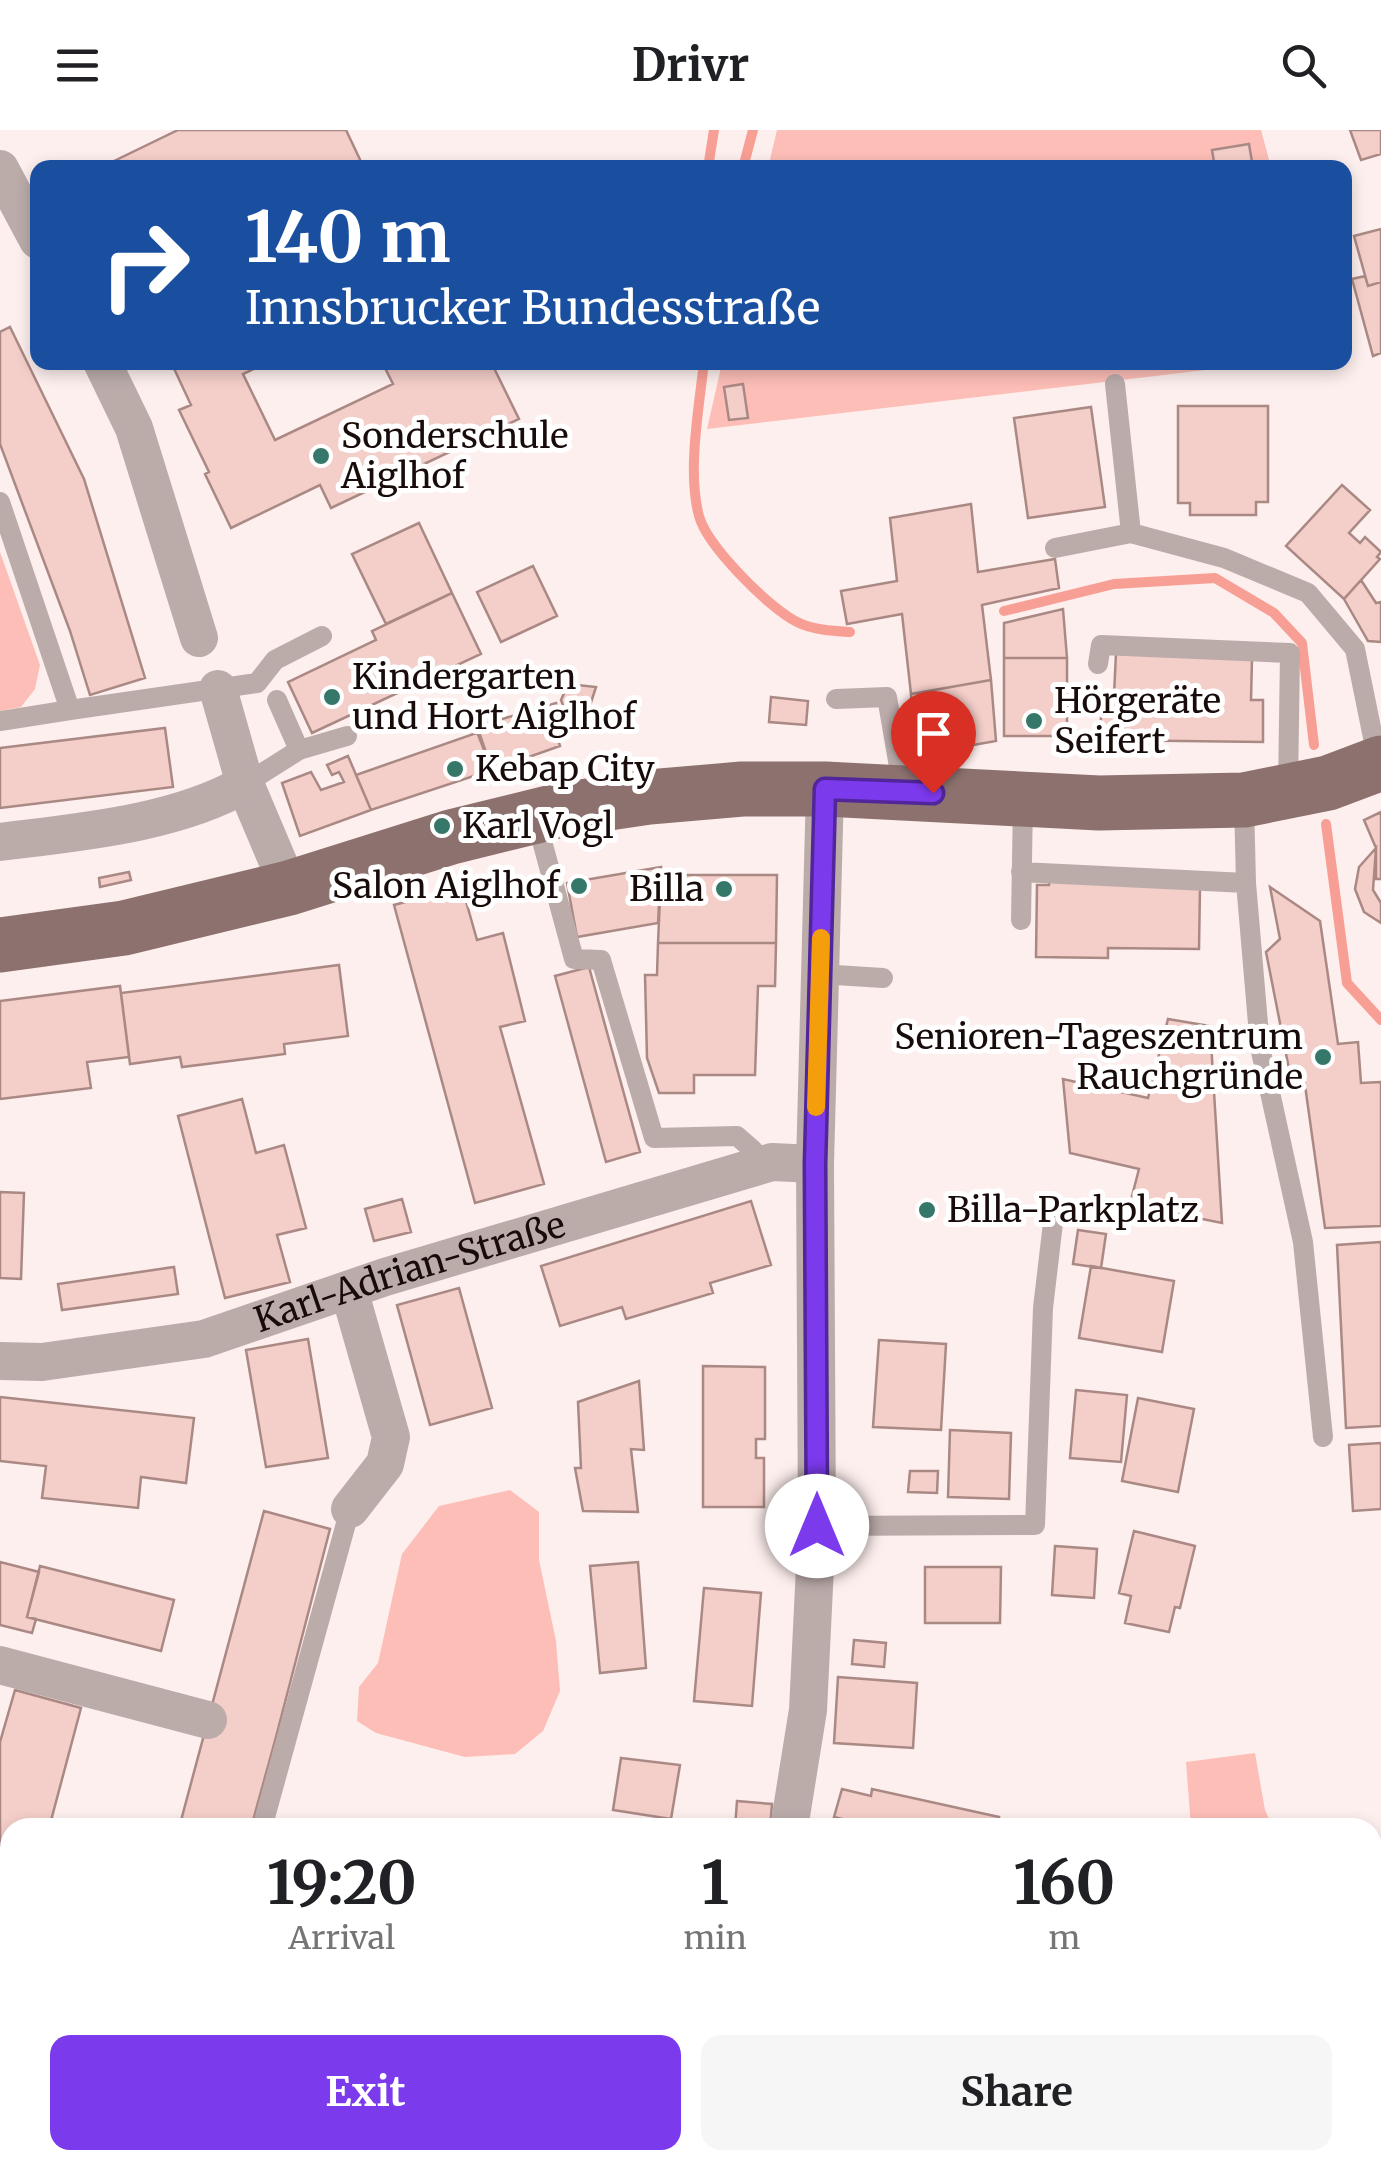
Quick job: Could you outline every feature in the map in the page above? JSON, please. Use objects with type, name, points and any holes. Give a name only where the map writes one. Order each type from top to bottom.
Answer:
[{"type":"main road","points":[[0,945],[124,928],[289,888],[452,837],[535,816],[649,796],[742,789],[825,789],[1117,804],[1266,796],[1328,782],[1380,764]]},
{"type":"street","points":[[0,169],[30,225]]},
{"type":"street","points":[[106,370],[134,428],[199,638]]},
{"type":"street","points":[[218,689],[246,784],[289,888]]},
{"type":"street","points":[[0,842],[182,811],[246,784]]},
{"type":"street","points":[[791,1818],[808,1710],[817,1526],[825,1076],[820,974],[825,789]]},
{"type":"street","name":"Karl-Adrian-Straße","points":[[0,1361],[42,1362],[204,1338],[757,1166],[772,1162],[823,1163]]},
{"type":"street","points":[[349,1290],[391,1437],[385,1464],[350,1509]]},
{"type":"street","points":[[0,1665],[208,1720]]},
{"type":"lane","points":[[1115,384],[1131,534]]},
{"type":"lane","points":[[0,502],[70,710]]},
{"type":"lane","points":[[1055,548],[1131,534],[1224,558],[1308,593],[1355,649],[1380,764]]},
{"type":"lane","points":[[0,721],[257,683],[276,660],[322,636]]},
{"type":"lane","points":[[1098,664],[1101,645],[1290,653],[1266,796],[1246,882],[1260,1047],[1303,1242],[1322,1437]]},
{"type":"lane","points":[[836,699],[886,696],[904,792]]},
{"type":"lane","points":[[278,700],[299,750]]},
{"type":"lane","points":[[246,784],[299,750],[347,736]]},
{"type":"lane","points":[[1022,920],[1023,799]]},
{"type":"lane","points":[[535,816],[574,958],[601,960],[654,1138],[738,1136],[753,1150],[757,1166]]},
{"type":"lane","points":[[1021,872],[1246,882]]},
{"type":"lane","points":[[820,974],[884,978]]},
{"type":"lane","points":[[817,1526],[1035,1525],[1043,1308],[1053,1223]]},
{"type":"lane","points":[[264,1818],[280,1740],[350,1509]]},
{"type":"shaded area","points":[[777,130],[1261,130],[1269,160],[770,160]]},
{"type":"shaded area","points":[[720,370],[1206,370],[707,429]]},
{"type":"shaded area","points":[[0,552],[40,665],[35,689],[21,707],[0,711]]},
{"type":"shaded area","points":[[510,1490],[539,1512],[539,1560],[556,1641],[560,1691],[543,1731],[515,1754],[465,1757],[376,1733],[357,1721],[359,1687],[378,1663],[402,1554],[439,1506]]},
{"type":"shaded area","points":[[1255,1753],[1269,1818],[1190,1818],[1186,1762]]},
{"type":"building","points":[[178,130],[346,130],[360,160],[116,160]]},
{"type":"building","points":[[1350,130],[1381,130],[1381,154],[1361,160]]},
{"type":"building","points":[[1249,144],[1252,160],[1214,160],[1212,150]]},
{"type":"building","points":[[1381,229],[1381,282],[1368,286],[1354,236]]},
{"type":"building","points":[[1365,276],[1368,286],[1381,282],[1381,353],[1373,356],[1352,279]]},
{"type":"building","points":[[10,327],[84,479],[145,678],[90,695],[0,444],[0,332]]},
{"type":"building","name":"Sonderschule Aiglhof","points":[[175,370],[251,370],[243,374],[275,440],[393,384],[386,370],[495,370],[519,419],[331,508],[320,485],[231,528],[179,410],[191,405]]},
{"type":"building","points":[[743,384],[748,418],[729,420],[724,387]]},
{"type":"building","points":[[1178,406],[1268,406],[1268,502],[1256,502],[1256,515],[1190,515],[1190,503],[1178,503]]},
{"type":"building","points":[[1091,407],[1105,507],[1028,518],[1014,418]]},
{"type":"building","points":[[1342,485],[1370,510],[1349,533],[1360,543],[1365,537],[1381,552],[1377,557],[1380,559],[1344,599],[1286,546]]},
{"type":"building","points":[[971,504],[978,572],[1055,559],[1059,588],[982,605],[991,680],[911,694],[902,614],[847,624],[841,591],[897,581],[890,518]]},
{"type":"building","points":[[419,523],[452,593],[386,624],[352,554]]},
{"type":"building","points":[[533,566],[557,616],[501,642],[477,592]]},
{"type":"building","points":[[1361,580],[1376,603],[1381,602],[1381,642],[1368,641],[1344,599]]},
{"type":"building","points":[[452,593],[481,654],[312,733],[288,682],[376,640],[372,631]]},
{"type":"building","points":[[1063,609],[1067,658],[1004,658],[1004,623]]},
{"type":"building","points":[[1116,653],[1252,658],[1251,700],[1263,700],[1263,742],[1100,740],[1102,694],[1114,695]]},
{"type":"building","points":[[1004,658],[1067,658],[1067,736],[1004,736]]},
{"type":"building","points":[[991,680],[996,741],[916,755],[911,694]]},
{"type":"building","points":[[568,684],[596,687],[585,721],[569,722],[561,700]]},
{"type":"building","points":[[771,697],[808,701],[806,725],[769,722]]},
{"type":"building","points":[[556,703],[563,725],[554,728],[560,746],[492,770],[475,727]]},
{"type":"building","points":[[165,728],[173,787],[0,808],[0,748]]},
{"type":"building","points":[[479,732],[492,770],[371,810],[356,775]]},
{"type":"building","points":[[348,756],[371,810],[300,836],[282,783],[311,772],[321,790],[344,782],[339,772],[332,775],[327,765]]},
{"type":"building","points":[[1381,812],[1381,879],[1376,879],[1376,848],[1364,820]]},
{"type":"building","points":[[1376,848],[1373,890],[1381,903],[1381,923],[1364,912],[1355,889],[1359,867]]},
{"type":"building","points":[[661,867],[658,923],[577,937],[567,883]]},
{"type":"building","points":[[129,872],[131,880],[100,887],[99,878]]},
{"type":"building","points":[[661,875],[777,875],[776,943],[658,943]]},
{"type":"building","points":[[1049,878],[1200,888],[1199,949],[1108,948],[1108,958],[1036,957],[1037,885],[1049,885]]},
{"type":"building","points":[[462,887],[477,940],[503,933],[525,1021],[500,1027],[544,1184],[475,1203],[394,905]]},
{"type":"building","name":"Senioren-Tageszentrum Rauchgründe","points":[[1270,887],[1320,921],[1338,1044],[1358,1042],[1361,1083],[1381,1082],[1381,1226],[1325,1228],[1303,1071],[1290,1074],[1266,952],[1280,939]]},
{"type":"building","points":[[658,943],[776,943],[775,986],[758,986],[755,1075],[694,1075],[694,1093],[659,1093],[647,1058],[645,975],[657,975]]},
{"type":"building","points":[[339,965],[348,1036],[284,1044],[285,1054],[182,1067],[180,1057],[130,1064],[121,993]]},
{"type":"building","points":[[589,967],[640,1152],[606,1162],[555,976]]},
{"type":"building","points":[[120,986],[129,1057],[87,1062],[91,1088],[0,1099],[0,1001]]},
{"type":"building","points":[[1168,1019],[1210,1026],[1222,1223],[1177,1214],[1175,1207],[1132,1196],[1139,1169],[1070,1153],[1063,1079],[1148,1098]]},
{"type":"building","points":[[242,1099],[256,1153],[284,1145],[306,1228],[277,1235],[290,1282],[225,1298],[178,1116]]},
{"type":"building","points":[[0,1192],[24,1193],[21,1279],[0,1278]]},
{"type":"building","points":[[402,1199],[411,1232],[374,1241],[365,1209]]},
{"type":"building","points":[[751,1201],[771,1265],[710,1283],[713,1293],[626,1319],[622,1307],[560,1326],[541,1266]]},
{"type":"building","points":[[1078,1230],[1106,1234],[1101,1268],[1073,1264]]},
{"type":"building","points":[[1381,1242],[1381,1426],[1346,1428],[1337,1245]]},
{"type":"building","points":[[1091,1266],[1174,1281],[1162,1352],[1079,1338]]},
{"type":"building","points":[[174,1267],[178,1294],[62,1310],[58,1284]]},
{"type":"building","points":[[459,1288],[492,1408],[430,1425],[397,1305]]},
{"type":"building","points":[[308,1339],[328,1458],[266,1467],[246,1350]]},
{"type":"building","points":[[879,1340],[946,1344],[941,1430],[873,1427]]},
{"type":"building","points":[[703,1366],[765,1367],[765,1439],[756,1439],[756,1458],[764,1458],[764,1507],[703,1507]]},
{"type":"building","points":[[639,1381],[644,1450],[631,1449],[638,1512],[583,1511],[575,1468],[581,1468],[578,1402]]},
{"type":"building","points":[[1076,1390],[1127,1395],[1121,1462],[1070,1458]]},
{"type":"building","points":[[0,1397],[194,1418],[186,1483],[141,1477],[138,1508],[42,1498],[46,1466],[0,1461]]},
{"type":"building","points":[[1138,1398],[1194,1409],[1178,1492],[1122,1481]]},
{"type":"building","points":[[950,1430],[1011,1433],[1009,1499],[948,1497]]},
{"type":"building","points":[[1381,1443],[1381,1509],[1353,1511],[1349,1445]]},
{"type":"building","points":[[910,1471],[938,1471],[937,1493],[908,1492]]},
{"type":"building","points":[[264,1511],[330,1529],[254,1818],[182,1818]]},
{"type":"building","points":[[1134,1531],[1195,1546],[1180,1608],[1175,1607],[1169,1632],[1125,1623],[1131,1596],[1119,1593]]},
{"type":"building","points":[[1055,1546],[1097,1549],[1094,1598],[1052,1595]]},
{"type":"building","points":[[0,1562],[39,1572],[27,1617],[36,1619],[32,1633],[0,1625]]},
{"type":"building","points":[[638,1562],[646,1668],[600,1673],[590,1566]]},
{"type":"building","points":[[40,1566],[174,1600],[161,1651],[27,1617]]},
{"type":"building","points":[[925,1567],[1001,1567],[1000,1623],[925,1623]]},
{"type":"building","points":[[704,1588],[761,1593],[752,1706],[694,1701]]},
{"type":"building","points":[[854,1640],[886,1643],[884,1667],[852,1664]]},
{"type":"building","points":[[838,1677],[917,1683],[913,1748],[834,1743]]},
{"type":"building","points":[[15,1690],[81,1708],[52,1818],[0,1818],[0,1742]]},
{"type":"building","points":[[621,1758],[680,1765],[671,1818],[613,1810]]},
{"type":"building","points":[[842,1789],[871,1796],[872,1789],[999,1817],[838,1818],[834,1817]]},
{"type":"building","points":[[737,1801],[772,1804],[771,1818],[736,1818]]},
{"type":"waterway","points":[[709,160],[714,130]]},
{"type":"waterway","points":[[745,160],[753,130]]},
{"type":"waterway","points":[[703,370],[694,480],[704,529],[741,575],[785,615],[810,627],[850,632]]},
{"type":"waterway","points":[[1004,611],[1114,584],[1215,578],[1274,613],[1302,643],[1314,745]]},
{"type":"waterway","points":[[1326,824],[1347,983],[1381,1020]]},
{"type":"slow traffic","points":[[816,1107],[821,938]]},
{"type":"place","name":"Sonderschule Aiglhof","points":[[321,456]]},
{"type":"place","name":"Kindergarten und Hort Aiglhof","points":[[332,697]]},
{"type":"place","name":"Hörgeräte Seifert","points":[[1034,721]]},
{"type":"place","name":"Kebap City","points":[[455,769]]},
{"type":"place","name":"Karl Vogl","points":[[442,826]]},
{"type":"place","name":"Salon Aiglhof","points":[[579,886]]},
{"type":"place","name":"Billa","points":[[724,889]]},
{"type":"place","name":"Senioren-Tageszentrum Rauchgründe","points":[[1323,1057]]},
{"type":"place","name":"Billa-Parkplatz","points":[[927,1210]]},
{"type":"route","points":[[817,1526],[815,1164],[825,789],[933,793]]}]
